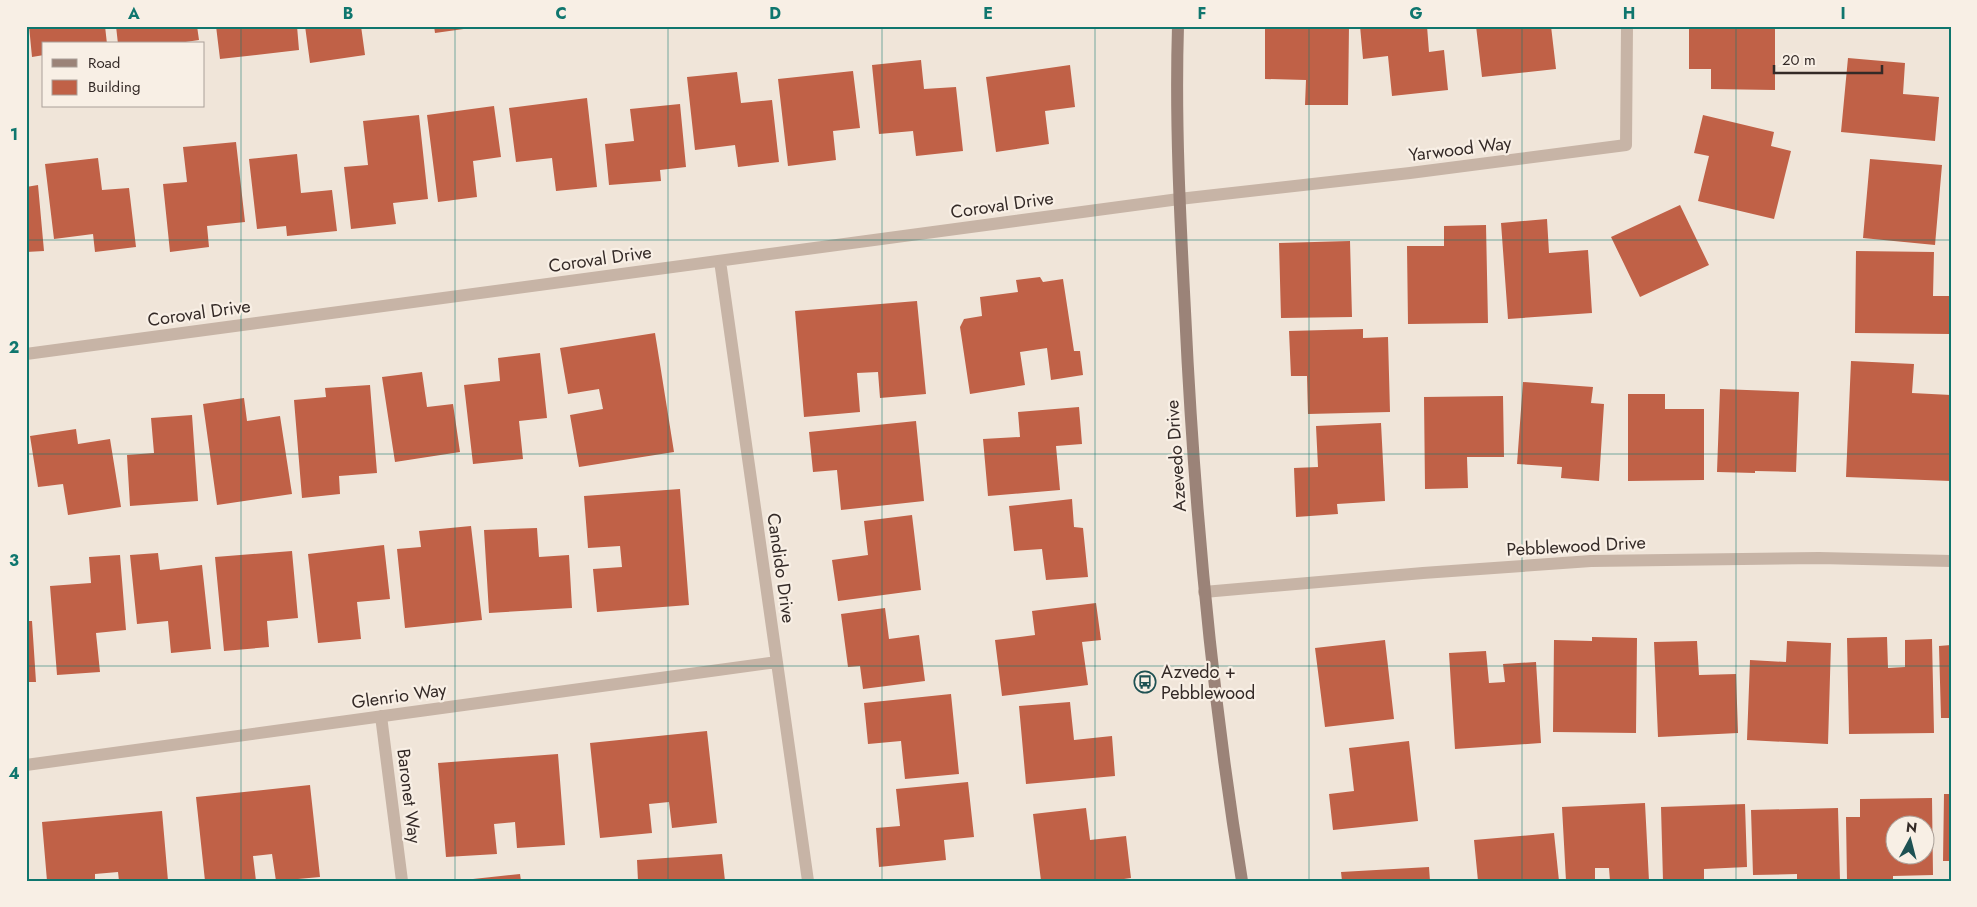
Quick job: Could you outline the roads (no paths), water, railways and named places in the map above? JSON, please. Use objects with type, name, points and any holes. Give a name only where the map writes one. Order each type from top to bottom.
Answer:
[{"type":"street","name":"Azevedo Drive","points":[[1178,26],[1179,199],[1190,425],[1204,592],[1229,799],[1242,881]]},
{"type":"street","name":"Yarwood Way","points":[[1179,199],[1410,173],[1626,145],[1627,26]]},
{"type":"street","name":"Coroval Drive","points":[[26,354],[1179,199]]},
{"type":"street","name":"Candido Drive","points":[[720,261],[808,881]]},
{"type":"street","name":"Pebblewood Drive","points":[[1204,592],[1590,561],[1819,558],[1951,561]]},
{"type":"street","name":"Glenrio Way","points":[[26,765],[777,662]]},
{"type":"street","name":"Baronet Way","points":[[381,716],[402,881]]},
{"type":"place","name":"Azvedo + Pebblewood","points":[[1145,682]]}]
